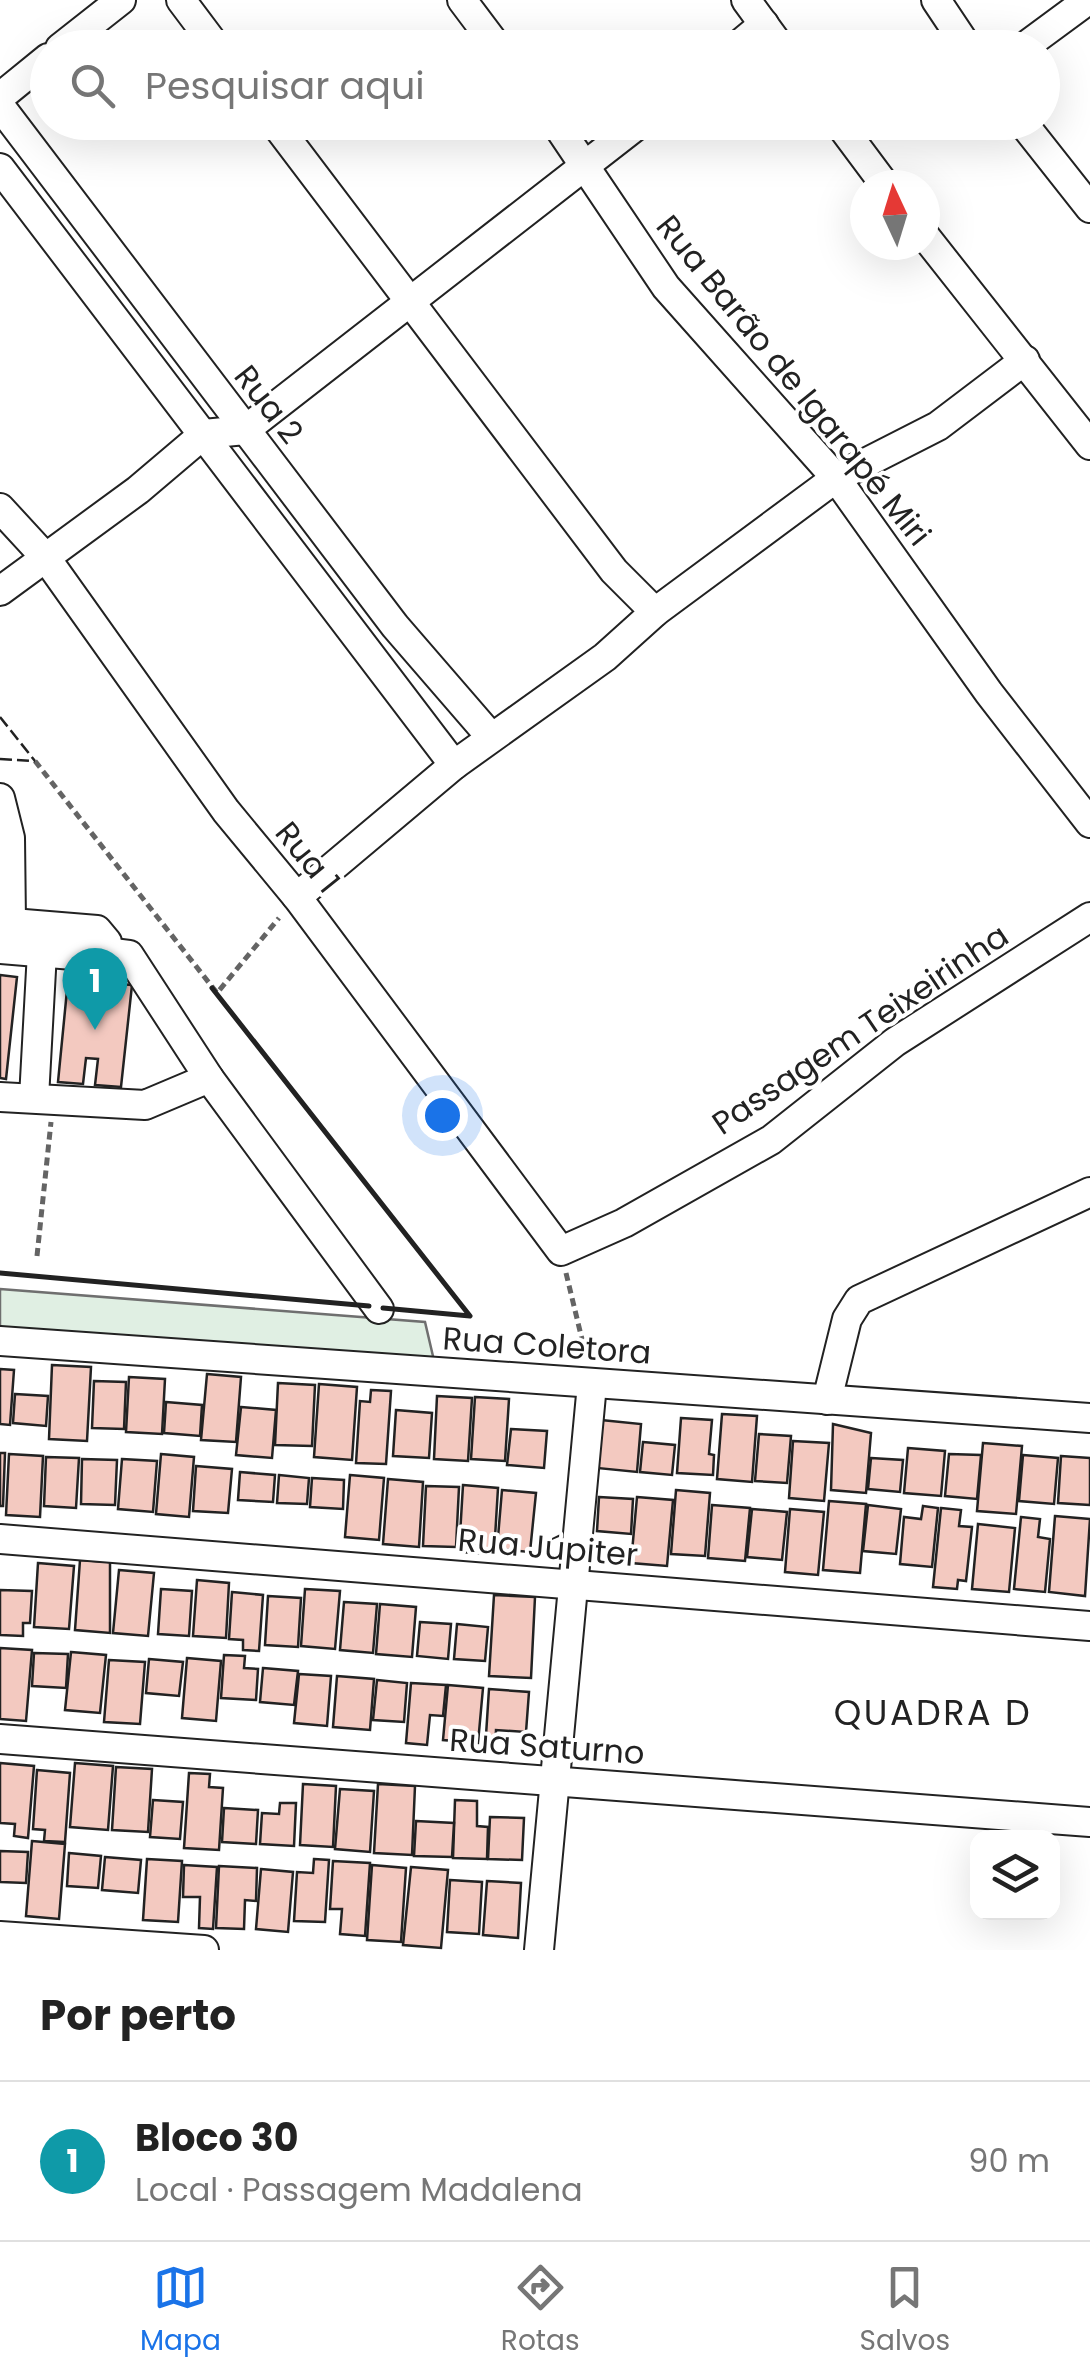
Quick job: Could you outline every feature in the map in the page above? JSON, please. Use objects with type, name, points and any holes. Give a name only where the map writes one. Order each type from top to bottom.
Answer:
[{"type":"street","points":[[83,30],[121,0]]},
{"type":"street","points":[[180,0],[203,30]]},
{"type":"street","points":[[462,0],[484,30]]},
{"type":"street","points":[[746,0],[768,30]]},
{"type":"street","points":[[936,0],[956,30]]},
{"type":"street","points":[[1047,30],[1088,0]]},
{"type":"street","points":[[757,30],[764,24]]},
{"type":"street","points":[[0,97],[30,73]]},
{"type":"street","name":"Rua 2","points":[[0,106],[395,626],[491,737]]},
{"type":"street","points":[[288,140],[614,570],[654,612]]},
{"type":"street","name":"Rua Barão de Igarapé Miri","points":[[568,140],[666,286],[836,478],[1079,788],[1090,823]]},
{"type":"street","points":[[0,592],[204,434],[245,430],[620,140]]},
{"type":"street","points":[[851,140],[874,170]]},
{"type":"street","points":[[1036,140],[1090,208]]},
{"type":"street","points":[[0,168],[120,331],[204,434],[454,765]]},
{"type":"street","points":[[940,255],[1090,445]]},
{"type":"street","points":[[297,897],[454,765],[605,657],[654,612],[836,478],[938,426],[1025,360]]},
{"type":"street","name":"Rua 1","points":[[0,508],[46,558],[226,811],[297,897],[560,1251]]},
{"type":"street","points":[[0,798],[10,838],[6,922],[102,932],[107,942],[105,952]]},
{"type":"street","name":"Passagem Teixeirinha","points":[[560,1251],[624,1223],[771,1140],[895,1042],[1090,917]]},
{"type":"street","points":[[0,949],[97,957],[105,952],[129,955],[210,1078],[380,1309]]},
{"type":"street","points":[[42,952],[43,1099]]},
{"type":"street","points":[[0,1097],[145,1105],[210,1078]]},
{"type":"street","points":[[827,1400],[847,1319],[858,1300],[1090,1192]]},
{"type":"street","name":"Rua Coletora","points":[[0,1341],[1090,1418]]},
{"type":"street","points":[[539,1950],[592,1384]]},
{"type":"street","name":"Rua Júpiter","points":[[0,1540],[1090,1626]]},
{"type":"street","name":"Rua Saturno","points":[[0,1739],[1090,1822]]},
{"type":"street","points":[[0,1936],[204,1950]]},
{"type":"path","points":[[35,762],[216,992],[297,897]]},
{"type":"path","points":[[37,1256],[43,1099]]},
{"type":"path","points":[[560,1251],[592,1384]]},
{"type":"green space","points":[[0,1289],[425,1322],[436,1369],[0,1333]]},
{"type":"building","points":[[0,975],[17,977],[6,1079],[0,1078]]},
{"type":"building","points":[[68,980],[94,983],[92,1002],[102,1003],[104,983],[132,985],[121,1087],[95,1085],[98,1059],[86,1058],[83,1084],[58,1082]]},
{"type":"building","points":[[52,1365],[91,1367],[87,1441],[49,1439]]},
{"type":"building","points":[[0,1369],[14,1370],[10,1425],[0,1424]]},
{"type":"building","points":[[207,1374],[241,1377],[236,1442],[201,1440]]},
{"type":"building","points":[[129,1377],[165,1379],[162,1434],[126,1432]]},
{"type":"building","points":[[94,1381],[126,1382],[124,1429],[92,1428]]},
{"type":"building","points":[[278,1383],[315,1385],[312,1446],[275,1445]]},
{"type":"building","points":[[319,1384],[357,1387],[352,1460],[314,1457]]},
{"type":"building","points":[[371,1390],[391,1391],[386,1464],[356,1463],[360,1401],[370,1402]]},
{"type":"building","points":[[15,1394],[48,1396],[46,1426],[13,1423]]},
{"type":"building","points":[[437,1396],[472,1398],[468,1461],[434,1459]]},
{"type":"building","points":[[475,1397],[509,1399],[505,1461],[471,1459]]},
{"type":"building","points":[[166,1402],[202,1405],[200,1436],[164,1433]]},
{"type":"building","points":[[241,1407],[276,1410],[272,1458],[236,1455]]},
{"type":"building","points":[[396,1410],[432,1413],[429,1458],[393,1456]]},
{"type":"building","points":[[722,1414],[757,1416],[752,1482],[717,1479]]},
{"type":"building","points":[[681,1418],[712,1420],[709,1454],[714,1455],[713,1475],[677,1473]]},
{"type":"building","points":[[601,1420],[641,1424],[637,1472],[597,1468]]},
{"type":"building","points":[[833,1424],[871,1433],[866,1493],[831,1490]]},
{"type":"building","points":[[511,1429],[547,1431],[544,1468],[507,1465]]},
{"type":"building","points":[[759,1434],[791,1436],[787,1483],[755,1481]]},
{"type":"building","points":[[793,1441],[829,1443],[824,1501],[789,1498]]},
{"type":"building","points":[[643,1442],[675,1445],[672,1475],[640,1472]]},
{"type":"building","points":[[983,1443],[1022,1446],[1016,1514],[977,1511]]},
{"type":"building","points":[[908,1448],[945,1451],[941,1496],[904,1493]]},
{"type":"building","points":[[0,1453],[5,1453],[3,1506],[0,1506]]},
{"type":"building","points":[[9,1454],[43,1456],[40,1517],[6,1515]]},
{"type":"building","points":[[161,1454],[194,1457],[189,1517],[156,1514]]},
{"type":"building","points":[[949,1454],[981,1455],[977,1499],[945,1496]]},
{"type":"building","points":[[1023,1455],[1058,1458],[1054,1504],[1019,1501]]},
{"type":"building","points":[[1061,1456],[1090,1458],[1090,1505],[1058,1503]]},
{"type":"building","points":[[46,1457],[79,1458],[76,1508],[44,1506]]},
{"type":"building","points":[[871,1458],[903,1460],[900,1492],[868,1489]]},
{"type":"building","points":[[82,1459],[117,1460],[115,1505],[81,1504]]},
{"type":"building","points":[[122,1459],[157,1461],[153,1512],[118,1509]]},
{"type":"building","points":[[196,1466],[232,1469],[228,1513],[193,1511]]},
{"type":"building","points":[[240,1472],[275,1475],[273,1502],[238,1500]]},
{"type":"building","points":[[279,1475],[309,1478],[307,1504],[277,1503]]},
{"type":"building","points":[[350,1475],[384,1478],[379,1540],[345,1537]]},
{"type":"building","points":[[312,1478],[344,1480],[343,1509],[310,1507]]},
{"type":"building","points":[[388,1479],[423,1482],[419,1547],[383,1544]]},
{"type":"building","points":[[463,1485],[498,1488],[494,1554],[459,1552]]},
{"type":"building","points":[[426,1486],[459,1487],[456,1547],[423,1546]]},
{"type":"building","points":[[502,1490],[536,1493],[530,1552],[497,1549]]},
{"type":"building","points":[[676,1490],[710,1493],[705,1556],[671,1554]]},
{"type":"building","points":[[599,1497],[633,1499],[631,1534],[597,1531]]},
{"type":"building","points":[[637,1497],[673,1500],[667,1566],[631,1563]]},
{"type":"building","points":[[829,1501],[866,1504],[860,1573],[823,1570]]},
{"type":"building","points":[[712,1505],[750,1508],[745,1561],[708,1558]]},
{"type":"building","points":[[868,1505],[901,1509],[896,1554],[863,1551]]},
{"type":"building","points":[[923,1506],[938,1508],[932,1567],[900,1564],[904,1517],[921,1519]]},
{"type":"building","points":[[941,1508],[961,1510],[959,1526],[972,1527],[966,1581],[958,1580],[957,1589],[933,1587]]},
{"type":"building","points":[[752,1509],[787,1512],[782,1560],[747,1557]]},
{"type":"building","points":[[790,1509],[824,1512],[818,1575],[785,1572]]},
{"type":"building","points":[[1055,1516],[1090,1519],[1085,1596],[1049,1592]]},
{"type":"building","points":[[1021,1517],[1040,1519],[1038,1537],[1050,1539],[1045,1592],[1014,1589]]},
{"type":"building","points":[[978,1524],[1015,1528],[1009,1592],[972,1589]]},
{"type":"building","points":[[80,1560],[110,1562],[110,1633],[75,1630]]},
{"type":"building","points":[[38,1563],[74,1566],[69,1629],[34,1627]]},
{"type":"building","points":[[119,1570],[154,1573],[148,1636],[113,1633]]},
{"type":"building","points":[[197,1580],[229,1583],[226,1638],[193,1636]]},
{"type":"building","points":[[161,1589],[192,1591],[189,1636],[158,1634]]},
{"type":"building","points":[[305,1589],[340,1591],[335,1649],[301,1646]]},
{"type":"building","points":[[0,1590],[32,1591],[30,1623],[23,1623],[23,1636],[0,1635]]},
{"type":"building","points":[[232,1592],[263,1595],[259,1651],[243,1650],[243,1640],[229,1639]]},
{"type":"building","points":[[494,1595],[535,1597],[531,1678],[489,1676]]},
{"type":"building","points":[[268,1596],[301,1598],[298,1647],[265,1645]]},
{"type":"building","points":[[344,1602],[377,1604],[373,1653],[340,1650]]},
{"type":"building","points":[[380,1604],[416,1607],[412,1657],[376,1654]]},
{"type":"building","points":[[420,1622],[451,1624],[448,1659],[417,1656]]},
{"type":"building","points":[[457,1624],[488,1627],[485,1661],[454,1659]]},
{"type":"building","points":[[0,1648],[32,1650],[26,1721],[0,1719]]},
{"type":"building","points":[[71,1652],[106,1655],[100,1713],[65,1710]]},
{"type":"building","points":[[34,1653],[68,1654],[66,1688],[32,1686]]},
{"type":"building","points":[[224,1655],[245,1656],[244,1668],[258,1669],[256,1700],[221,1698]]},
{"type":"building","points":[[187,1658],[221,1661],[216,1721],[182,1718]]},
{"type":"building","points":[[149,1659],[183,1662],[179,1696],[146,1693]]},
{"type":"building","points":[[109,1660],[145,1662],[140,1724],[104,1722]]},
{"type":"building","points":[[263,1668],[298,1671],[294,1705],[260,1702]]},
{"type":"building","points":[[299,1674],[331,1676],[327,1726],[294,1723]]},
{"type":"building","points":[[337,1676],[374,1679],[370,1730],[333,1727]]},
{"type":"building","points":[[377,1680],[407,1683],[404,1722],[373,1720]]},
{"type":"building","points":[[411,1683],[446,1685],[443,1716],[430,1715],[427,1745],[406,1743]]},
{"type":"building","points":[[448,1685],[483,1688],[478,1743],[443,1740]]},
{"type":"building","points":[[489,1689],[529,1692],[526,1732],[496,1730],[495,1752],[485,1751]]},
{"type":"building","points":[[0,1763],[34,1766],[28,1838],[14,1836],[15,1824],[0,1823]]},
{"type":"building","points":[[75,1763],[113,1766],[108,1830],[70,1827]]},
{"type":"building","points":[[116,1767],[152,1769],[148,1832],[112,1830]]},
{"type":"building","points":[[37,1770],[70,1773],[65,1842],[44,1841],[45,1830],[33,1829]]},
{"type":"building","points":[[189,1773],[210,1774],[209,1787],[223,1788],[219,1850],[184,1848]]},
{"type":"building","points":[[303,1784],[336,1786],[333,1847],[300,1845]]},
{"type":"building","points":[[378,1784],[415,1786],[412,1855],[374,1853]]},
{"type":"building","points":[[340,1789],[374,1791],[370,1852],[335,1849]]},
{"type":"building","points":[[153,1800],[183,1802],[180,1839],[150,1837]]},
{"type":"building","points":[[455,1800],[477,1801],[477,1826],[488,1827],[487,1859],[453,1858]]},
{"type":"building","points":[[280,1803],[296,1803],[294,1846],[260,1844],[262,1813],[279,1814]]},
{"type":"building","points":[[224,1808],[258,1810],[256,1844],[222,1842]]},
{"type":"building","points":[[490,1817],[524,1818],[522,1860],[488,1859]]},
{"type":"building","points":[[416,1821],[454,1823],[452,1857],[414,1856]]},
{"type":"building","points":[[32,1841],[65,1844],[59,1919],[26,1916]]},
{"type":"building","points":[[0,1851],[28,1852],[26,1883],[0,1882]]},
{"type":"building","points":[[69,1853],[101,1856],[98,1888],[67,1886]]},
{"type":"building","points":[[105,1857],[141,1860],[138,1893],[102,1890]]},
{"type":"building","points":[[147,1859],[182,1861],[178,1922],[143,1920]]},
{"type":"building","points":[[314,1859],[329,1860],[325,1922],[294,1921],[297,1872],[313,1873]]},
{"type":"building","points":[[333,1861],[370,1863],[365,1936],[340,1934],[342,1909],[330,1909]]},
{"type":"building","points":[[184,1865],[217,1867],[213,1929],[199,1928],[200,1897],[183,1897]]},
{"type":"building","points":[[372,1865],[406,1868],[401,1942],[367,1940]]},
{"type":"building","points":[[219,1866],[257,1868],[256,1901],[245,1900],[244,1929],[216,1928]]},
{"type":"building","points":[[411,1867],[448,1870],[441,1948],[403,1945]]},
{"type":"building","points":[[261,1869],[293,1872],[288,1932],[256,1929]]},
{"type":"building","points":[[450,1880],[482,1882],[479,1934],[447,1932]]},
{"type":"building","points":[[487,1881],[521,1883],[518,1938],[483,1935]]},
{"type":"fence","points":[[0,717],[35,761]]},
{"type":"fence","points":[[0,759],[35,761]]},
{"type":"wall","points":[[212,988],[470,1316],[383,1308]]},
{"type":"wall","points":[[0,1273],[369,1306]]},
{"type":"place","name":"Bloco 30","points":[[95,1030]]},
{"type":"district","name":"QUADRA D","points":[[933,1712]]}]
